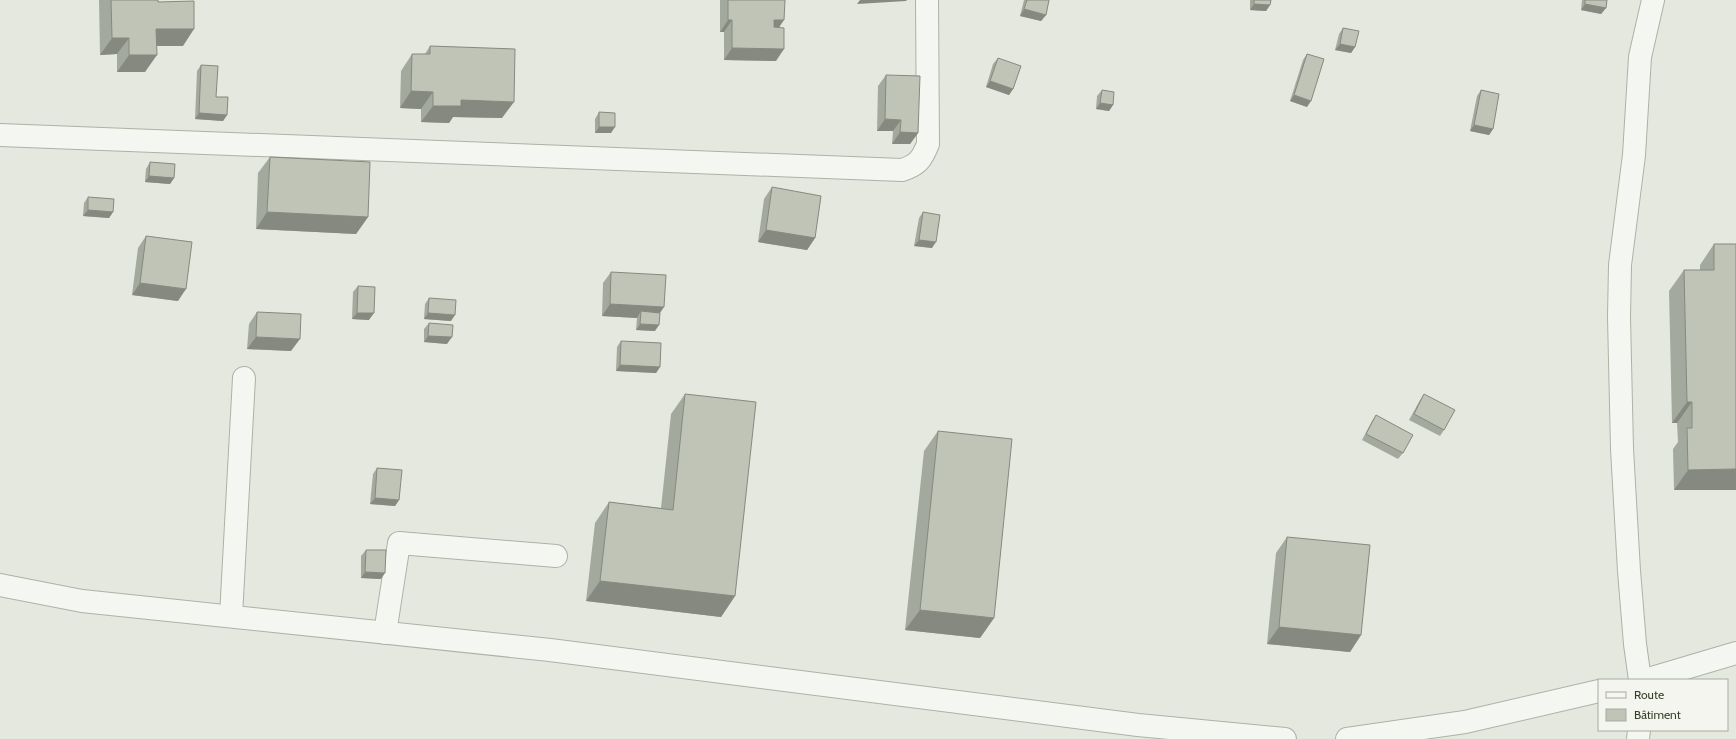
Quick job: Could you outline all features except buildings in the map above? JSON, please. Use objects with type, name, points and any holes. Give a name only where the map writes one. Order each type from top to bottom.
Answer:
[{"type":"street","points":[[0,135],[902,170],[913,167],[919,161],[928,144],[927,0]]},
{"type":"street","points":[[1640,679],[1635,644],[1629,571],[1622,449],[1619,317],[1620,265],[1634,155],[1640,57],[1653,0]]},
{"type":"street","points":[[231,616],[244,378]]},
{"type":"street","points":[[385,633],[399,543],[556,556]]},
{"type":"street","points":[[0,585],[82,601],[557,651],[1138,725],[1285,739]]},
{"type":"street","points":[[1648,679],[1736,653]]},
{"type":"street","points":[[1347,739],[1465,722],[1598,691]]}]
